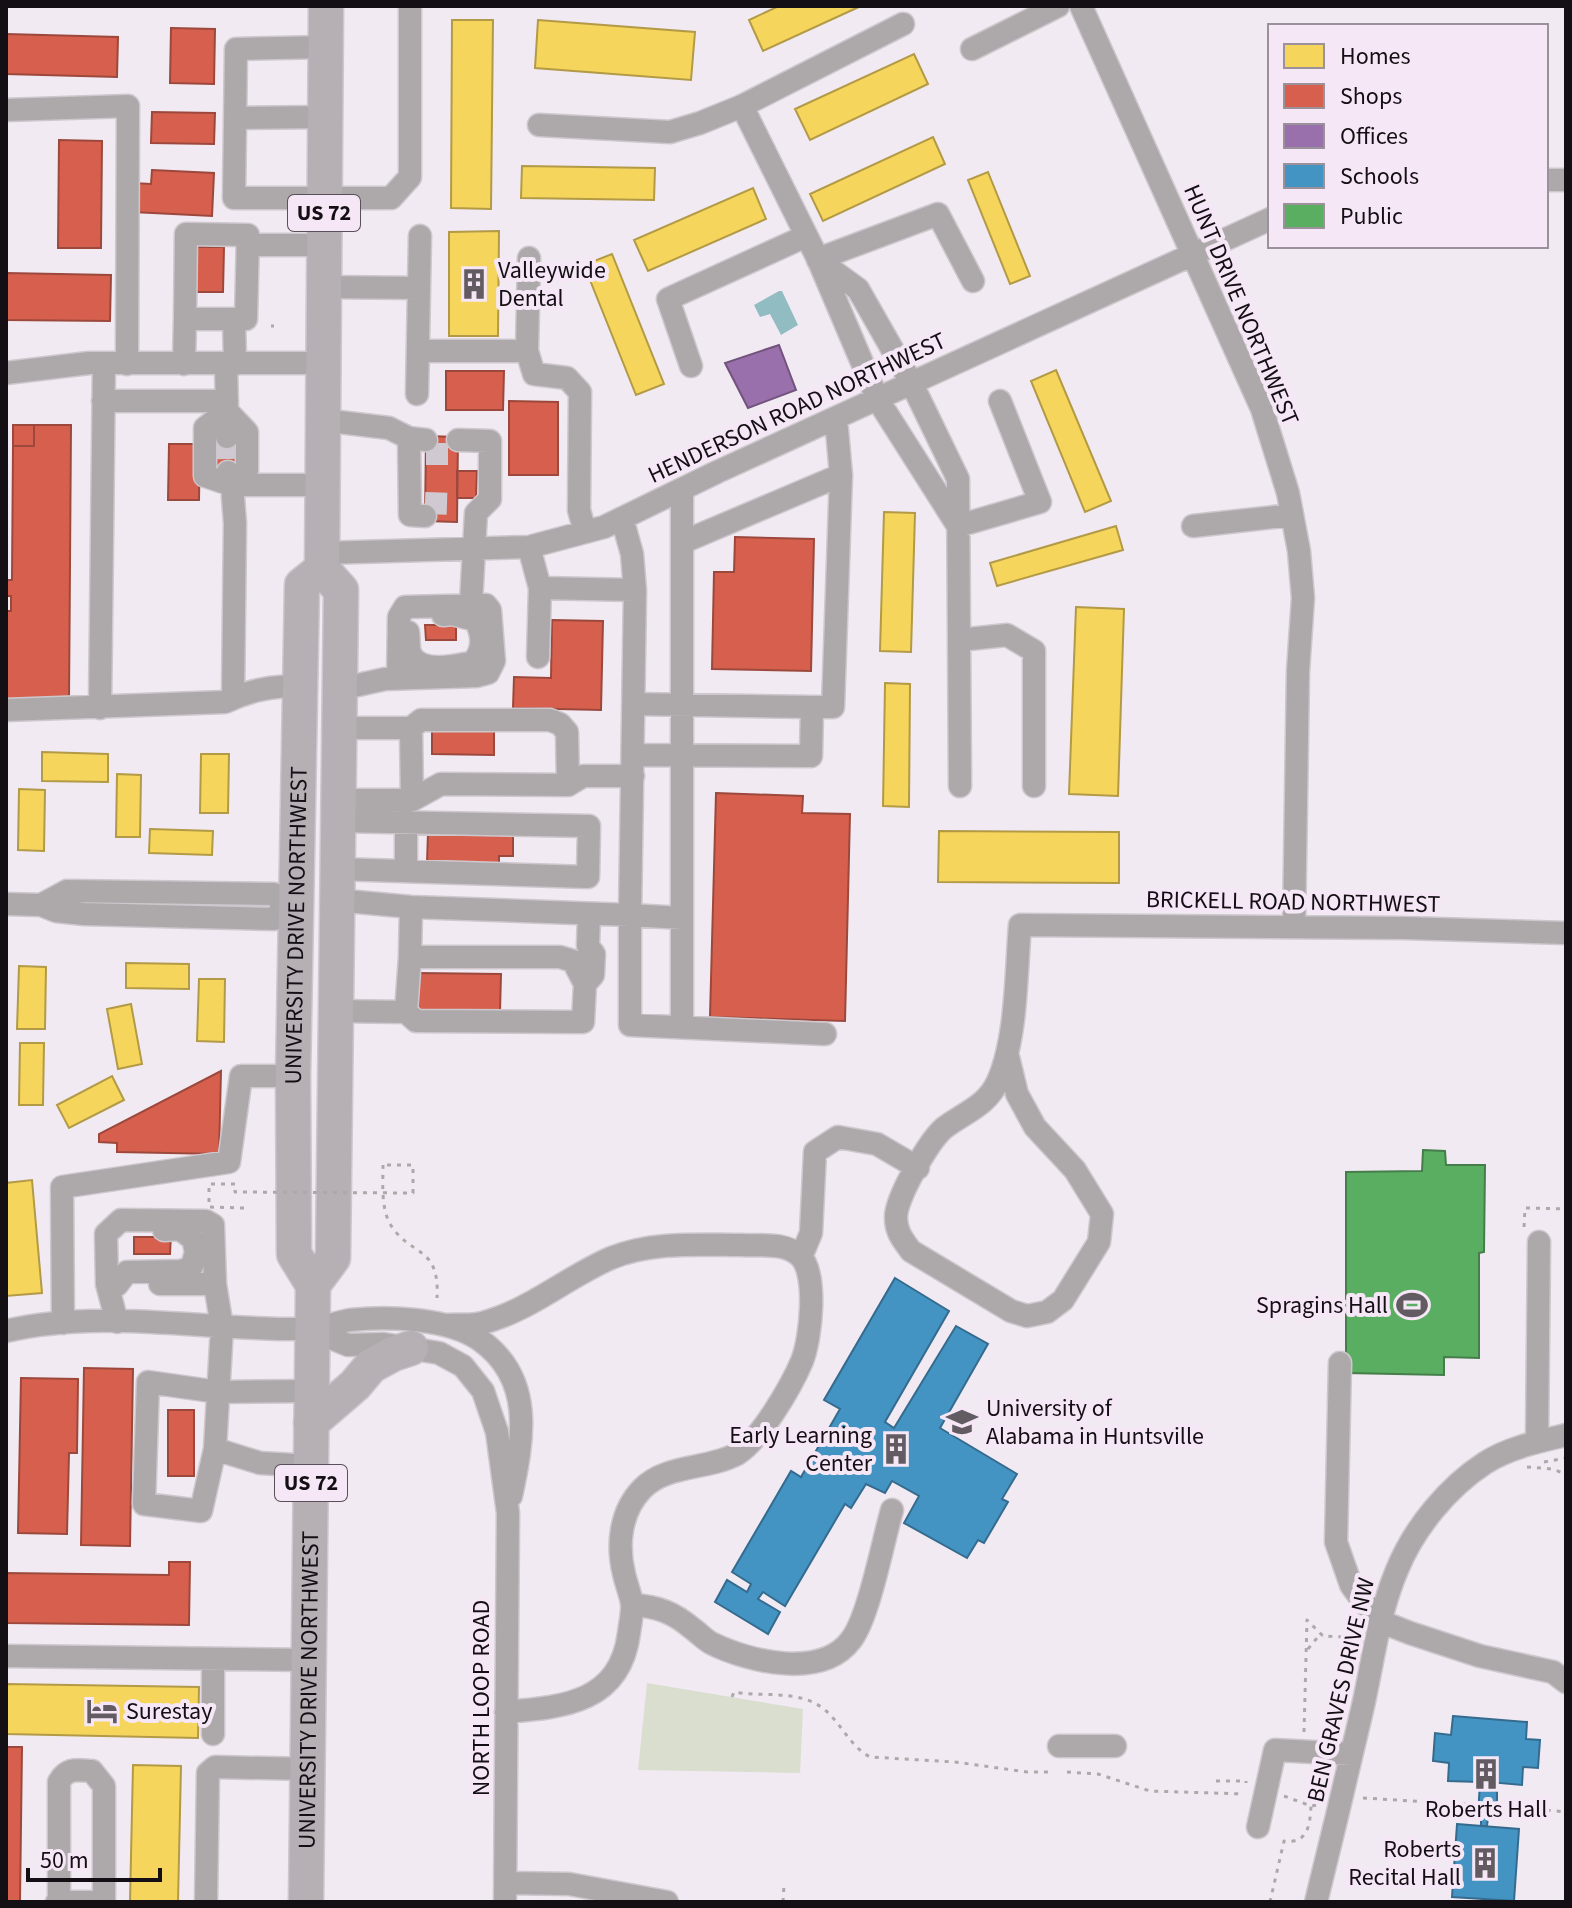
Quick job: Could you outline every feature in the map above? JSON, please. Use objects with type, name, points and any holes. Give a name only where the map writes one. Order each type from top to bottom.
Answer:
[{"type":"highway","name":"UNIVERSITY DRIVE NORTHWEST","points":[[313,1285],[333,1258],[340,689],[341,590],[322,561],[326,6]]},
{"type":"highway","name":"UNIVERSITY DRIVE NORTHWEST","points":[[306,1902],[313,1285],[294,1254],[290,906],[297,841],[302,585],[322,561]]},
{"type":"highway","points":[[297,841],[316,865],[317,890],[326,898],[337,884]]},
{"type":"highway","points":[[290,906],[312,911],[316,950],[319,956],[335,967]]},
{"type":"highway","points":[[311,1407],[355,1385],[371,1366],[411,1348]]},
{"type":"highway","points":[[309,1649],[330,1902]]},
{"type":"street","points":[[326,47],[236,49],[234,198],[391,198],[410,177],[410,6]]},
{"type":"street","points":[[972,49],[1058,6]]},
{"type":"street","name":"HUNT DRIVE NORTHWEST","points":[[1081,6],[1262,409],[1292,515],[1303,598],[1298,686],[1294,927]]},
{"type":"street","points":[[539,125],[670,132],[742,106],[903,24]]},
{"type":"street","points":[[6,110],[128,106],[127,364]]},
{"type":"street","points":[[742,106],[818,259],[878,400],[958,526]]},
{"type":"street","points":[[235,118],[325,117]]},
{"type":"street","points":[[818,259],[938,214],[973,281]]},
{"type":"street","name":"HENDERSON ROAD NORTHWEST","points":[[322,561],[529,547],[585,532],[622,518],[1268,220]]},
{"type":"street","points":[[184,364],[186,234],[248,235],[246,319],[185,319]]},
{"type":"street","points":[[417,394],[420,236]]},
{"type":"street","points":[[691,366],[668,299],[806,236]]},
{"type":"street","points":[[247,245],[323,245]]},
{"type":"street","points":[[529,258],[527,351],[534,374],[567,378],[580,392],[579,510],[585,532]]},
{"type":"street","points":[[818,259],[858,289],[912,384],[958,479],[960,786]]},
{"type":"street","points":[[323,287],[419,288]]},
{"type":"street","points":[[227,437],[234,319]]},
{"type":"street","points":[[418,351],[527,351]]},
{"type":"street","points":[[100,708],[104,363]]},
{"type":"street","points":[[6,373],[104,363],[322,363]]},
{"type":"street","points":[[103,401],[227,406]]},
{"type":"street","points":[[958,526],[1040,502],[1000,401]]},
{"type":"street","points":[[227,406],[247,432],[247,470],[230,477]]},
{"type":"street","points":[[227,406],[205,428],[205,476],[322,485]]},
{"type":"street","points":[[634,704],[833,707],[841,475],[836,419]]},
{"type":"street","points":[[322,420],[389,428],[417,446],[420,507]]},
{"type":"street","points":[[458,447],[490,441],[490,499],[464,511],[472,549],[471,603]]},
{"type":"street","points":[[683,542],[841,475]]},
{"type":"street","points":[[230,477],[235,523],[233,698]]},
{"type":"street","points":[[682,489],[682,1027]]},
{"type":"street","points":[[1193,526],[1292,515]]},
{"type":"street","points":[[622,518],[632,554],[635,590],[630,1025],[825,1034]]},
{"type":"street","points":[[529,547],[540,588],[538,657]]},
{"type":"street","points":[[540,588],[635,590]]},
{"type":"street","points":[[340,689],[398,678],[488,673],[494,661],[490,610],[486,605],[471,603],[408,612],[398,678]]},
{"type":"street","points":[[959,640],[1007,635],[1034,651],[1034,786]]},
{"type":"street","points":[[6,710],[225,702],[249,691],[300,686]]},
{"type":"street","points":[[409,811],[441,784],[568,785],[583,776],[683,754],[811,756],[812,707]]},
{"type":"street","points":[[339,728],[411,728],[421,720],[550,720],[560,724],[567,732],[568,785]]},
{"type":"street","points":[[406,871],[411,728]]},
{"type":"street","points":[[337,884],[406,871],[588,877],[589,826],[409,811],[338,810]]},
{"type":"street","points":[[337,884],[411,907],[682,918]]},
{"type":"street","points":[[6,904],[41,905],[56,911],[84,914],[274,919],[290,906]]},
{"type":"street","points":[[406,1012],[411,907]]},
{"type":"street","points":[[335,1011],[406,1012],[416,1021],[583,1022],[585,984],[580,953],[589,914]]},
{"type":"street","name":"BRICKELL ROAD NORTHWEST","points":[[1008,1057],[1020,925],[1566,933]]},
{"type":"street","points":[[410,957],[560,957],[580,953]]},
{"type":"street","points":[[1008,1057],[1017,1094],[1035,1127],[1075,1170],[1102,1214],[1099,1242],[1063,1300],[1047,1312],[1027,1316],[1011,1311],[911,1251],[899,1236],[896,1217],[900,1199],[932,1142],[944,1129],[982,1105],[996,1085],[1008,1057]]},
{"type":"street","points":[[63,1323],[62,1187],[229,1162],[241,1076],[293,1076]]},
{"type":"street","points":[[801,1257],[811,1233],[815,1152],[838,1137],[877,1144],[918,1168]]},
{"type":"street","points":[[113,1227],[206,1221],[213,1225],[215,1284],[222,1327],[218,1392],[215,1449],[201,1511],[144,1504],[148,1382],[218,1392],[311,1407]]},
{"type":"street","points":[[113,1227],[112,1284],[117,1322]]},
{"type":"street","points":[[112,1284],[127,1272],[182,1271],[192,1266],[196,1252],[193,1239],[180,1229],[130,1230],[113,1227]]},
{"type":"street","points":[[1539,1242],[1541,1452]]},
{"type":"street","points":[[446,1325],[479,1324],[515,1311],[588,1270],[643,1248],[674,1244],[782,1246],[801,1257],[811,1274],[809,1326],[803,1360],[758,1437],[737,1454],[711,1464],[670,1472],[643,1488],[626,1514],[619,1545],[632,1605],[627,1646],[614,1675],[592,1695],[560,1708],[506,1712]]},
{"type":"street","points":[[112,1284],[215,1284]]},
{"type":"street","name":"NORTH LOOP ROAD","points":[[312,1330],[351,1320],[401,1320],[446,1325],[480,1340],[507,1368],[521,1404],[523,1440],[508,1513]]},
{"type":"street","points":[[6,1331],[44,1322],[312,1330]]},
{"type":"street","name":"NORTH LOOP ROAD","points":[[312,1330],[348,1345],[384,1344],[439,1353],[463,1366],[483,1391],[497,1432],[508,1513],[506,1892]]},
{"type":"street","points":[[1340,1363],[1336,1542],[1351,1585],[1382,1622],[1480,1656],[1553,1672],[1566,1682]]},
{"type":"street","name":"BEN GRAVES DRIVE NW","points":[[1316,1902],[1397,1569],[1421,1525],[1455,1487],[1487,1461],[1541,1452],[1566,1435]]},
{"type":"street","points":[[215,1449],[260,1463],[311,1466]]},
{"type":"street","points":[[632,1605],[654,1606],[677,1615],[710,1643],[772,1663],[799,1664],[832,1656],[851,1641],[863,1614],[892,1510]]},
{"type":"street","points":[[6,1656],[213,1659],[309,1649]]},
{"type":"street","points":[[213,1659],[213,1734]]},
{"type":"street","points":[[1059,1746],[1115,1746]]},
{"type":"street","points":[[1258,1827],[1275,1750],[1351,1754]]},
{"type":"street","points":[[206,1902],[208,1773],[215,1767],[308,1769]]},
{"type":"street","points":[[72,1769],[92,1771],[104,1786],[104,1902],[58,1901],[59,1782],[64,1773],[72,1769]]},
{"type":"street","points":[[506,1892],[569,1884],[667,1902]]},
{"type":"path","points":[[244,1208],[209,1207],[209,1184],[235,1184],[235,1192],[413,1193],[413,1165],[383,1165],[383,1200],[394,1229],[434,1264],[438,1279],[437,1298]]},
{"type":"path","points":[[1525,1208],[1566,1209]]},
{"type":"path","points":[[1541,1452],[1566,1458]]},
{"type":"path","points":[[1521,1466],[1552,1469],[1566,1474]]},
{"type":"path","points":[[1304,1732],[1307,1620],[1323,1636]]},
{"type":"path","points":[[1306,1652],[1323,1636],[1345,1637],[1355,1630]]},
{"type":"path","points":[[732,1697],[734,1692],[811,1701],[825,1709],[849,1740],[870,1757],[1048,1772]]},
{"type":"path","points":[[1067,1772],[1098,1774],[1150,1791],[1251,1794]]},
{"type":"path","points":[[1216,1781],[1246,1781],[1245,1794]]},
{"type":"path","points":[[1282,1795],[1311,1806],[1318,1805]]},
{"type":"path","points":[[1355,1799],[1479,1805]]},
{"type":"path","points":[[1497,1805],[1566,1812]]},
{"type":"path","points":[[1270,1902],[1284,1841],[1298,1840],[1306,1835],[1310,1826],[1311,1806]]},
{"type":"path","points":[[783,1902],[784,1885]]},
{"type":"green space","points":[[647,1683],[803,1709],[800,1773],[638,1770]]},
{"type":"water","points":[[782,291],[798,325],[781,335],[770,314],[760,317],[754,305]]},
{"type":"building: Homes","points":[[779,6],[861,6],[763,51],[749,20]]},
{"type":"building: Homes","points":[[452,20],[493,20],[491,209],[451,208]]},
{"type":"building: Homes","points":[[538,20],[695,32],[691,80],[535,68]]},
{"type":"building: Homes","points":[[914,54],[928,84],[810,140],[795,109]]},
{"type":"building: Homes","points":[[933,137],[945,164],[823,221],[810,194]]},
{"type":"building: Homes","points":[[522,166],[655,168],[654,200],[521,198]]},
{"type":"building: Homes","points":[[988,172],[1030,276],[1010,284],[968,180]]},
{"type":"building: Homes","points":[[753,188],[766,219],[648,271],[634,240]]},
{"type":"building: Homes","name":"Valleywide Dental","points":[[499,231],[498,336],[449,336],[449,232]]},
{"type":"building: Homes","points":[[612,254],[664,384],[636,395],[584,265]]},
{"type":"building: Homes","points":[[1056,370],[1111,501],[1085,512],[1031,381]]},
{"type":"building: Homes","points":[[884,512],[915,513],[911,652],[880,651]]},
{"type":"building: Homes","points":[[1116,526],[1123,550],[997,586],[990,563]]},
{"type":"building: Homes","points":[[1076,607],[1124,609],[1118,796],[1069,794]]},
{"type":"building: Homes","points":[[885,683],[910,684],[909,807],[883,806]]},
{"type":"building: Homes","points":[[42,752],[108,754],[108,782],[42,781]]},
{"type":"building: Homes","points":[[201,754],[229,754],[228,813],[200,813]]},
{"type":"building: Homes","points":[[117,774],[141,775],[140,837],[116,837]]},
{"type":"building: Homes","points":[[19,789],[45,790],[44,851],[18,850]]},
{"type":"building: Homes","points":[[150,829],[213,831],[212,855],[149,853]]},
{"type":"building: Homes","points":[[939,831],[1119,832],[1119,883],[938,882]]},
{"type":"building: Homes","points":[[126,963],[189,964],[189,989],[126,988]]},
{"type":"building: Homes","points":[[19,966],[46,967],[45,1029],[17,1029]]},
{"type":"building: Homes","points":[[199,979],[225,979],[224,1042],[197,1041]]},
{"type":"building: Homes","points":[[131,1004],[142,1064],[118,1069],[107,1009]]},
{"type":"building: Homes","points":[[20,1043],[44,1043],[43,1105],[19,1105]]},
{"type":"building: Homes","points":[[112,1076],[124,1100],[69,1128],[57,1105]]},
{"type":"building: Homes","points":[[32,1180],[42,1293],[6,1296],[6,1183]]},
{"type":"building: Homes","name":"Surestay","points":[[6,1684],[199,1687],[198,1738],[6,1734]]},
{"type":"building: Homes","points":[[133,1765],[181,1766],[178,1902],[130,1902]]},
{"type":"building: Shops","points":[[171,28],[215,29],[214,84],[170,83]]},
{"type":"building: Shops","points":[[6,34],[118,37],[117,77],[6,74]]},
{"type":"building: Shops","points":[[152,112],[215,113],[214,144],[151,143]]},
{"type":"building: Shops","points":[[59,140],[102,141],[101,248],[58,248]]},
{"type":"building: Shops","points":[[152,170],[214,173],[212,216],[133,212],[134,183],[151,184]]},
{"type":"building: Shops","points":[[197,247],[224,247],[223,292],[196,292]]},
{"type":"building: Shops","points":[[6,273],[111,275],[110,321],[6,320]]},
{"type":"building: Shops","points":[[446,371],[504,371],[503,410],[446,410]]},
{"type":"building: Shops","points":[[509,401],[558,402],[558,475],[509,475]]},
{"type":"building: Shops","points":[[13,425],[34,425],[34,446],[13,446]]},
{"type":"building: Shops","points":[[34,425],[71,425],[69,703],[6,702],[6,611],[11,611],[11,596],[6,596],[6,580],[12,580],[13,446],[34,446]]},
{"type":"building: Shops","points":[[426,436],[458,437],[457,522],[425,521]]},
{"type":"building: Shops","points":[[208,437],[242,438],[242,471],[207,470]]},
{"type":"building: Shops","points":[[169,444],[200,444],[199,500],[168,500]]},
{"type":"building: Shops","points":[[457,471],[477,471],[476,498],[457,498]]},
{"type":"building: Shops","points":[[735,537],[814,539],[811,671],[712,669],[714,572],[734,572]]},
{"type":"building: Shops","points":[[552,620],[603,621],[601,710],[513,708],[514,677],[551,678]]},
{"type":"building: Shops","points":[[425,625],[456,625],[456,640],[426,640]]},
{"type":"building: Shops","points":[[432,725],[494,726],[494,755],[432,754]]},
{"type":"building: Shops","points":[[716,793],[803,796],[802,813],[850,814],[845,1021],[710,1017]]},
{"type":"building: Shops","points":[[428,833],[513,834],[513,856],[499,856],[499,864],[427,863]]},
{"type":"building: Shops","points":[[418,973],[501,974],[500,1012],[417,1012]]},
{"type":"building: Shops","points":[[221,1071],[219,1154],[117,1152],[117,1143],[99,1142],[99,1134]]},
{"type":"building: Shops","points":[[171,1234],[170,1254],[134,1254],[134,1237]]},
{"type":"building: Shops","points":[[84,1368],[133,1369],[130,1546],[81,1545]]},
{"type":"building: Shops","points":[[21,1378],[78,1379],[77,1453],[69,1453],[67,1534],[18,1533]]},
{"type":"building: Shops","points":[[168,1410],[194,1410],[194,1476],[168,1476]]},
{"type":"building: Shops","points":[[169,1562],[190,1562],[189,1625],[6,1623],[6,1573],[169,1575]]},
{"type":"building: Shops","points":[[6,1747],[22,1747],[20,1902],[6,1902]]},
{"type":"building: Offices","points":[[779,345],[796,390],[748,408],[725,363]]},
{"type":"building: Schools","name":"Early Learning Center","points":[[895,1278],[949,1311],[885,1422],[894,1428],[956,1326],[988,1344],[940,1428],[1017,1474],[1002,1499],[1008,1502],[984,1543],[978,1540],[967,1558],[904,1523],[919,1496],[892,1481],[885,1493],[866,1484],[851,1508],[845,1504],[785,1606],[763,1592],[758,1599],[780,1612],[768,1634],[715,1602],[727,1580],[747,1592],[751,1584],[732,1572],[791,1471],[801,1477],[840,1409],[824,1400]]},
{"type":"building: Schools","name":"Roberts Hall","points":[[1453,1716],[1527,1722],[1526,1739],[1540,1740],[1538,1768],[1523,1767],[1522,1785],[1489,1782],[1489,1790],[1497,1791],[1497,1805],[1496,1817],[1488,1817],[1487,1826],[1481,1826],[1481,1816],[1478,1816],[1480,1782],[1448,1781],[1449,1763],[1433,1761],[1435,1733],[1451,1735]]},
{"type":"building: Schools","name":"Roberts Recital Hall","points":[[1457,1824],[1519,1829],[1514,1901],[1452,1897]]},
{"type":"building: Public","name":"Spragins Hall","points":[[1423,1150],[1445,1151],[1446,1165],[1485,1165],[1484,1252],[1479,1253],[1479,1358],[1444,1357],[1444,1375],[1346,1373],[1346,1172],[1422,1171]]},
{"type":"tunnel","points":[[227,437],[228,470]]},
{"type":"tunnel","points":[[426,454],[457,454]]},
{"type":"tunnel","points":[[425,503],[457,504]]},
{"type":"place","name":"Valleywide Dental","points":[[474,284]]},
{"type":"place","name":"Spragins Hall","points":[[1412,1305]]},
{"type":"place","name":"University of Alabama in Huntsville","points":[[962,1422]]},
{"type":"place","name":"Early Learning Center","points":[[896,1449]]},
{"type":"place","name":"Surestay","points":[[102,1711]]},
{"type":"place","name":"Roberts Hall","points":[[1486,1774]]},
{"type":"place","name":"Roberts Recital Hall","points":[[1485,1863]]}]
